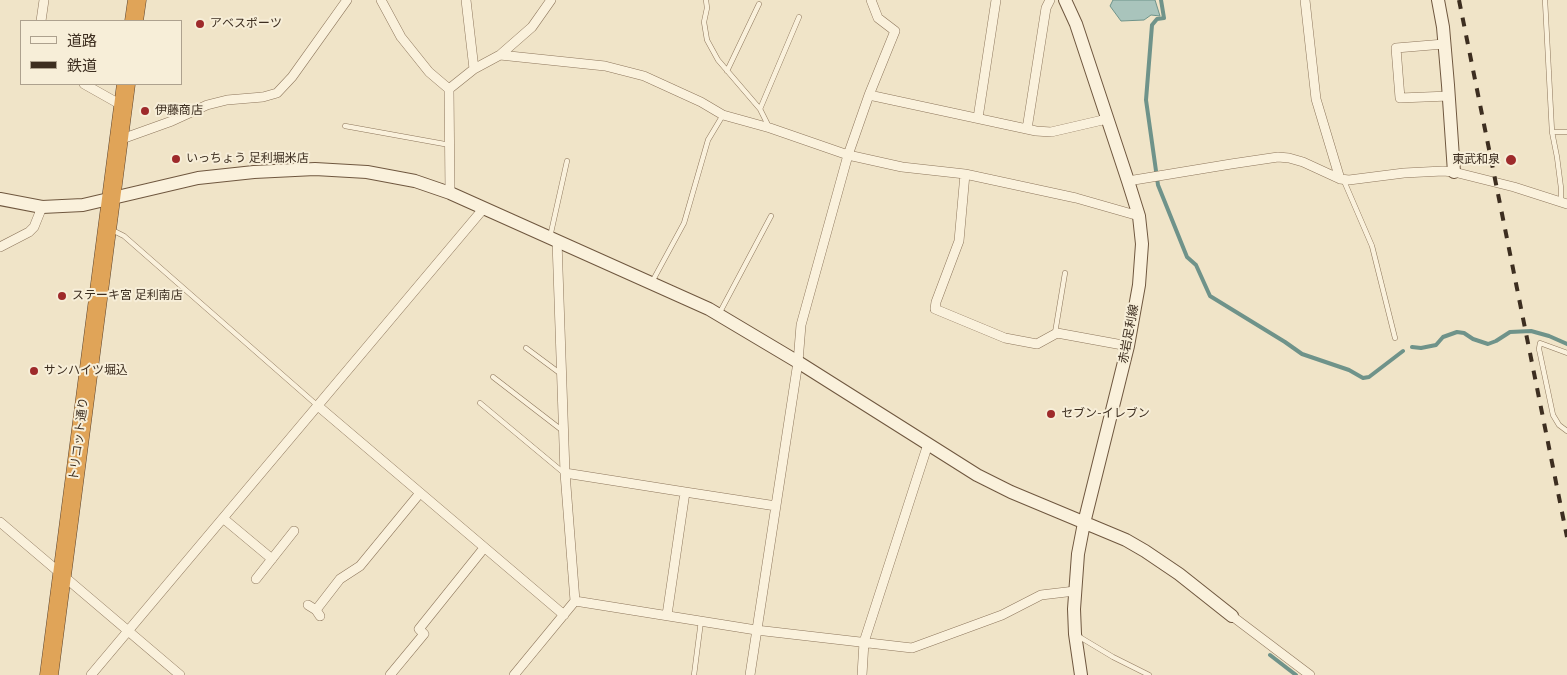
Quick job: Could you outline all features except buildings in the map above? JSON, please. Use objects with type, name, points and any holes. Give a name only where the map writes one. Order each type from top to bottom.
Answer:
[{"type":"highway","points":[[134,20],[137,0]]},
{"type":"highway","name":"トリコット通り","points":[[48,675],[126,85]]},
{"type":"street","points":[[41,20],[44,0]]},
{"type":"street","points":[[119,140],[172,121],[207,105],[228,100],[263,97],[277,93],[292,77],[347,0]]},
{"type":"street","points":[[381,0],[401,38],[430,72],[449,89],[450,193]]},
{"type":"street","points":[[466,0],[474,69]]},
{"type":"street","points":[[449,89],[474,69],[500,56],[532,27],[551,0]]},
{"type":"street","points":[[750,675],[798,362],[801,324],[848,156],[869,94],[895,31],[878,18],[871,0]]},
{"type":"street","points":[[978,118],[996,0]]},
{"type":"street","points":[[1027,129],[1046,8],[1050,0]]},
{"type":"street","name":"赤岩足利線","points":[[1065,0],[1076,24],[1128,181],[1139,216],[1142,244],[1139,285],[1128,346],[1078,554],[1075,591],[1075,634],[1081,675]]},
{"type":"street","points":[[1305,0],[1316,99],[1342,179]]},
{"type":"street","points":[[1438,0],[1449,96],[1454,172]]},
{"type":"street","points":[[1444,44],[1396,48],[1400,98],[1449,96]]},
{"type":"street","points":[[500,56],[605,66],[644,76],[701,102],[723,115],[770,128],[848,156],[902,167],[965,174],[1076,198],[1139,216]]},
{"type":"street","points":[[86,85],[123,106]]},
{"type":"street","points":[[869,94],[1027,129],[1051,132],[1107,120]]},
{"type":"street","points":[[1128,181],[1278,157],[1303,162],[1342,179],[1428,172],[1454,172],[1564,202]]},
{"type":"street","points":[[0,199],[42,206],[83,205],[208,177],[254,172],[316,169],[367,172],[415,181],[450,193],[719,315],[798,362],[977,475],[1011,492],[1126,540],[1179,574],[1310,675]]},
{"type":"street","points":[[965,174],[959,241],[936,302],[935,310],[1005,338],[1037,344],[1057,333],[1128,346]]},
{"type":"street","points":[[0,247],[29,232],[34,227],[42,206]]},
{"type":"street","points":[[90,675],[224,519],[484,208]]},
{"type":"street","points":[[514,675],[575,601],[565,474],[562,375],[553,239]]},
{"type":"street","points":[[318,406],[564,615]]},
{"type":"street","points":[[862,675],[864,642],[928,444]]},
{"type":"street","points":[[565,474],[776,506]]},
{"type":"street","points":[[667,615],[685,492]]},
{"type":"street","points":[[315,611],[340,580],[360,566],[420,493]]},
{"type":"street","points":[[224,519],[272,559]]},
{"type":"street","points":[[0,522],[180,675]]},
{"type":"street","points":[[256,579],[294,531]]},
{"type":"street","points":[[390,675],[424,634],[419,629],[484,548]]},
{"type":"street","points":[[575,601],[756,630],[912,648],[1002,615],[1041,595],[1075,591]]},
{"type":"lane","points":[[706,0],[707,8],[704,22],[706,40],[718,60],[760,109],[770,128]]},
{"type":"lane","points":[[1545,0],[1552,132],[1558,157],[1564,202]]},
{"type":"lane","points":[[727,71],[760,4]]},
{"type":"lane","points":[[760,109],[799,17]]},
{"type":"lane","points":[[652,283],[684,223],[708,140],[723,115]]},
{"type":"lane","points":[[345,126],[450,145]]},
{"type":"lane","points":[[1552,132],[1567,132]]},
{"type":"lane","points":[[553,239],[567,161]]},
{"type":"lane","points":[[1342,179],[1372,246],[1395,338]]},
{"type":"lane","points":[[719,315],[771,216]]},
{"type":"lane","points":[[107,227],[124,236],[318,406]]},
{"type":"lane","points":[[1054,335],[1065,273]]},
{"type":"lane","points":[[1567,353],[1540,343],[1539,349],[1553,415],[1559,425],[1567,431]]},
{"type":"lane","points":[[526,348],[562,375]]},
{"type":"lane","points":[[493,377],[564,432]]},
{"type":"lane","points":[[480,403],[565,474]]},
{"type":"lane","points":[[694,675],[701,621]]},
{"type":"lane","points":[[1075,634],[1113,657],[1149,675]]},
{"type":"water","points":[[1113,0],[1155,0],[1160,16],[1151,15],[1144,20],[1121,21],[1110,6]]},
{"type":"waterway","points":[[1161,0],[1164,18],[1157,19],[1152,25],[1146,100],[1158,185],[1187,257],[1196,265],[1210,296],[1302,354],[1349,370],[1363,378],[1369,377],[1403,351]]},
{"type":"waterway","points":[[1412,347],[1421,348],[1436,345],[1443,337],[1457,332],[1464,333],[1473,339],[1488,344],[1510,332],[1531,331],[1567,344]]},
{"type":"waterway","points":[[1270,655],[1296,675]]},
{"type":"railway","points":[[1459,0],[1567,537]]},
{"type":"place","name":"アベスポーツ","points":[[200,24]]},
{"type":"place","name":"伊藤商店","points":[[145,111]]},
{"type":"place","name":"いっちょう 足利堀米店","points":[[176,159]]},
{"type":"place","name":"東武和泉","points":[[1511,160]]},
{"type":"place","name":"ステーキ宮 足利南店","points":[[62,296]]},
{"type":"place","name":"サンハイツ堀込","points":[[34,371]]},
{"type":"place","name":"セブン-イレブン","points":[[1051,414]]}]
